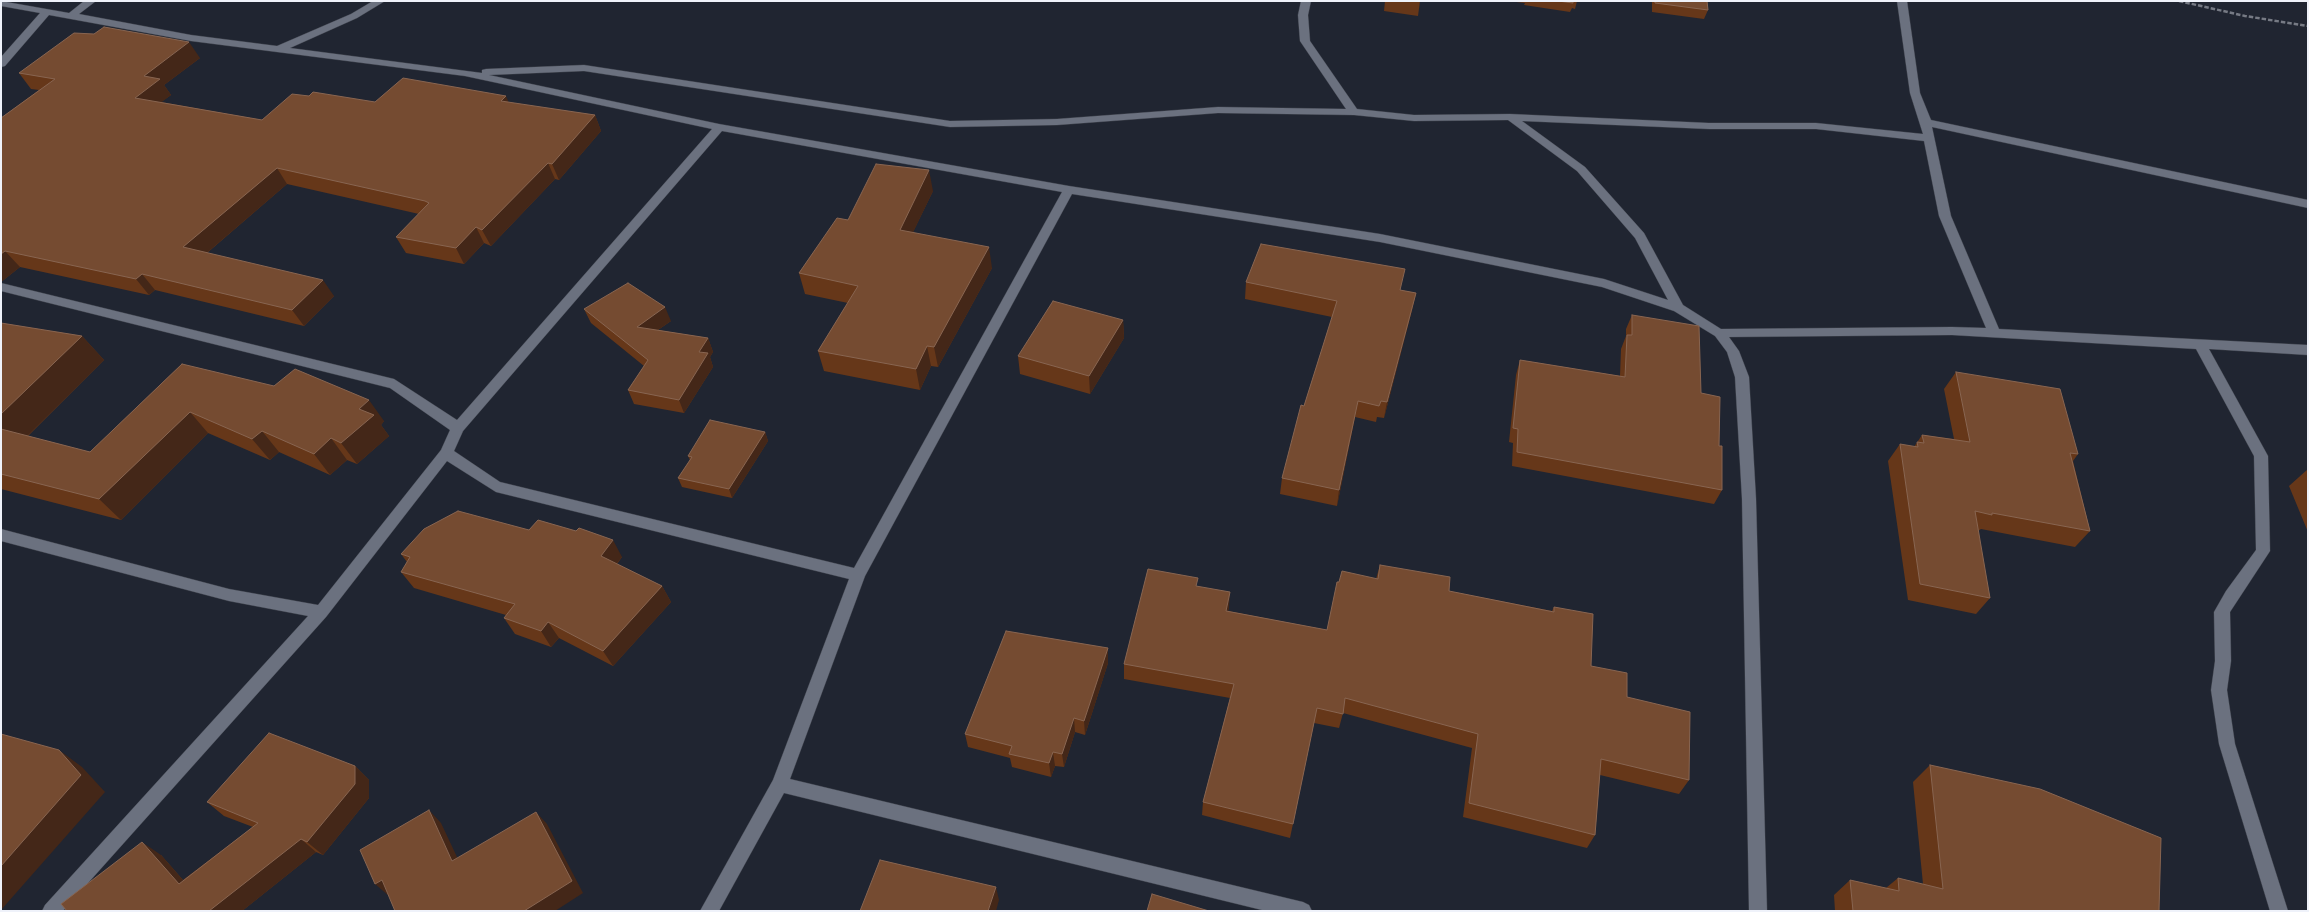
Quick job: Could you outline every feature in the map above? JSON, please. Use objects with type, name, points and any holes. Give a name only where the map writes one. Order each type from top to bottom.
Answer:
[{"type":"street","points":[[69,16],[91,1]]},
{"type":"street","points":[[275,50],[354,16],[380,1]]},
{"type":"street","points":[[1306,1],[1303,15],[1305,41],[1354,112]]},
{"type":"street","points":[[1902,1],[1915,92],[1926,122],[1945,216],[1994,333]]},
{"type":"street","points":[[1,3],[191,38],[465,73],[719,127],[1069,190],[1380,238],[1604,283],[1678,308],[1719,333],[1733,351],[1742,378],[1749,499],[1758,911]]},
{"type":"street","points":[[1,64],[47,11]]},
{"type":"street","points":[[465,73],[584,68],[950,124],[1057,122],[1218,110],[1354,112],[1414,118],[1509,117],[1709,126],[1816,126],[1929,138]]},
{"type":"street","points":[[1509,117],[1582,169],[1640,236],[1678,308]]},
{"type":"street","points":[[1926,122],[2308,204]]},
{"type":"street","points":[[51,911],[321,612],[446,453],[458,428],[719,127]]},
{"type":"street","points":[[709,911],[780,784],[858,575],[1069,190]]},
{"type":"street","points":[[1,287],[394,384],[458,428]]},
{"type":"street","points":[[1719,333],[1994,333],[2308,350]]},
{"type":"street","points":[[2200,344],[2261,456],[2263,551],[2231,595],[2222,612],[2223,660],[2219,690],[2227,744],[2279,911]]},
{"type":"street","points":[[446,453],[496,487],[858,575]]},
{"type":"street","points":[[1,535],[229,595],[321,612]]},
{"type":"street","points":[[780,784],[1304,911]]},
{"type":"path","points":[[2180,1],[2246,16],[2308,26]]},
{"type":"building","points":[[1655,1],[1707,1],[1708,10],[1655,3]]},
{"type":"building","points":[[104,27],[189,42],[144,76],[160,79],[135,98],[262,120],[292,94],[309,96],[313,92],[375,102],[403,78],[506,96],[501,101],[595,115],[552,164],[548,163],[482,230],[476,227],[456,248],[396,237],[429,203],[425,201],[277,168],[183,247],[323,280],[292,310],[142,274],[136,279],[5,251],[1,254],[1,118],[55,79],[19,73],[74,33],[94,34]]},
{"type":"building","points":[[876,164],[929,170],[900,230],[989,247],[934,347],[927,346],[916,369],[818,351],[858,286],[799,273],[837,218],[848,220]]},
{"type":"building","points":[[1261,244],[1405,269],[1400,290],[1416,293],[1387,402],[1381,401],[1379,406],[1358,401],[1339,490],[1282,478],[1301,405],[1304,406],[1337,301],[1246,282]]},
{"type":"building","points":[[628,283],[665,307],[637,327],[708,338],[699,352],[708,353],[679,400],[628,390],[648,360],[584,309]]},
{"type":"building","points":[[1053,301],[1123,320],[1089,376],[1018,356]]},
{"type":"building","points":[[1632,315],[1699,326],[1701,393],[1720,397],[1719,446],[1722,446],[1722,490],[1517,452],[1518,429],[1513,428],[1520,360],[1625,377],[1627,335],[1632,335]]},
{"type":"building","points":[[1,323],[82,336],[1,414]]},
{"type":"building","points":[[182,364],[274,386],[295,369],[369,400],[359,409],[374,415],[341,443],[331,438],[314,454],[262,431],[252,439],[190,412],[99,499],[1,474],[1,429],[90,452]]},
{"type":"building","points":[[1956,372],[2060,389],[2078,454],[2070,453],[2090,531],[1975,511],[1990,598],[1920,584],[1900,444],[1918,447],[1917,442],[1924,443],[1922,435],[1970,442]]},
{"type":"building","points":[[710,420],[765,432],[729,489],[678,478],[692,457],[688,456]]},
{"type":"building","points":[[458,511],[529,530],[538,520],[576,531],[579,528],[613,540],[601,556],[662,586],[603,651],[548,622],[541,631],[504,618],[515,604],[401,572],[410,557],[401,554],[424,529]]},
{"type":"building","points":[[1380,565],[1450,577],[1449,591],[1554,612],[1554,607],[1593,614],[1591,666],[1627,673],[1627,697],[1690,712],[1689,780],[1601,759],[1595,835],[1469,803],[1478,734],[1345,698],[1343,714],[1317,708],[1293,824],[1203,802],[1234,684],[1124,664],[1148,569],[1198,578],[1196,586],[1230,592],[1226,611],[1327,630],[1337,582],[1339,582],[1342,571],[1378,579]]},
{"type":"building","points":[[1006,631],[1108,648],[1084,721],[1074,718],[1062,754],[1053,752],[1049,763],[1009,754],[1012,746],[965,734]]},
{"type":"building","points":[[269,733],[355,766],[355,784],[307,842],[301,839],[209,911],[67,911],[61,904],[142,842],[179,884],[258,823],[207,802]]},
{"type":"building","points":[[1,734],[59,750],[81,775],[1,866]]},
{"type":"building","points":[[1930,765],[2040,789],[2161,838],[2159,911],[1853,911],[1850,880],[1899,891],[1898,878],[1943,889]]},
{"type":"building","points":[[429,810],[452,861],[536,812],[572,881],[524,911],[395,911],[382,880],[375,884],[360,850]]},
{"type":"building","points":[[880,860],[996,887],[988,911],[860,911]]},
{"type":"building","points":[[1152,894],[1209,911],[1147,911]]}]
